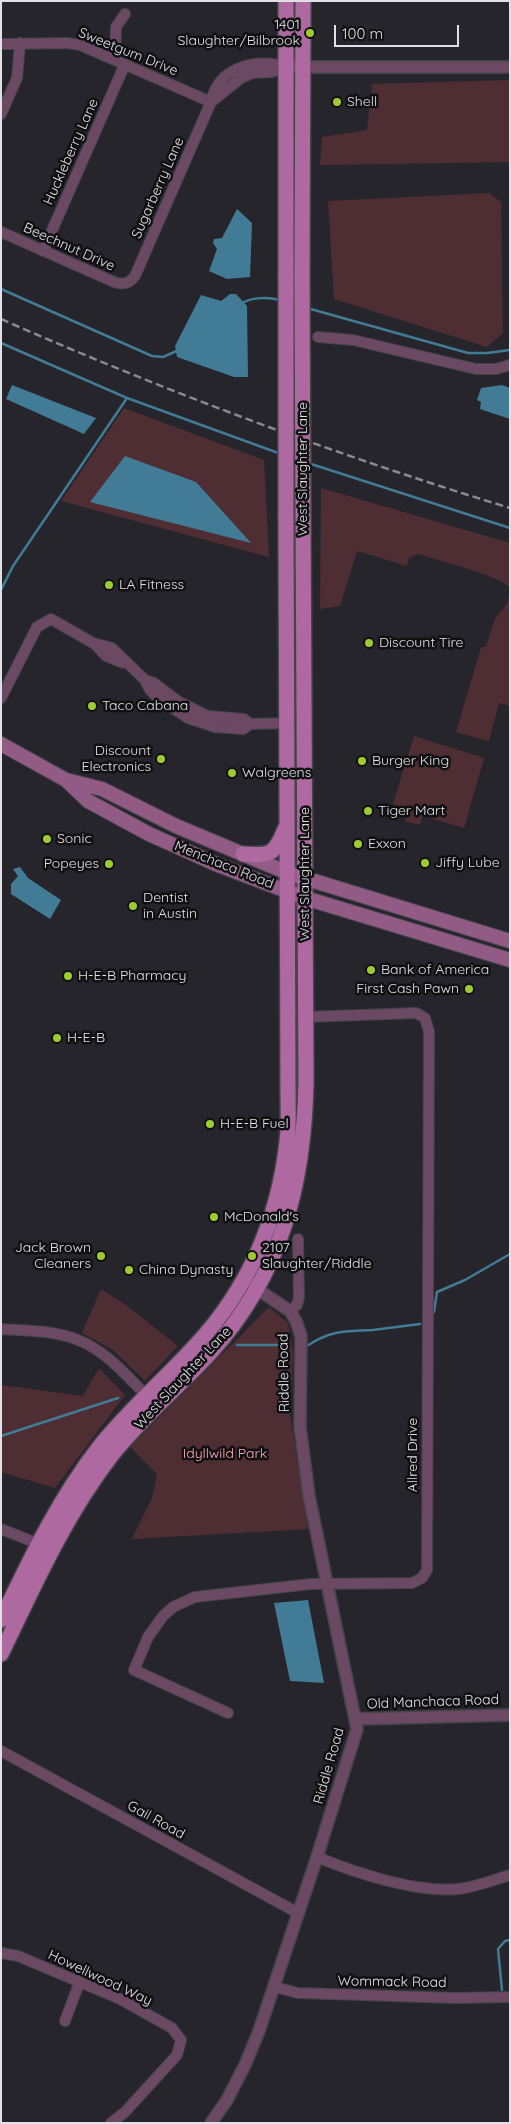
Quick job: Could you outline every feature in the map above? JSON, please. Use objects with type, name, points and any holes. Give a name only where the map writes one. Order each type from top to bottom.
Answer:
[{"type":"main road","name":"West Slaughter Lane","points":[[252,1283],[280,1184],[287,1140],[286,1]]},
{"type":"main road","name":"West Slaughter Lane","points":[[1,1654],[45,1546],[56,1509],[101,1445],[152,1401],[220,1317],[252,1283],[282,1237],[295,1193],[304,1140],[306,1016],[302,1]]},
{"type":"main road","name":"Menchaca Road","points":[[1,744],[66,780],[88,801],[149,834],[196,856],[305,898],[510,960]]},
{"type":"main road","name":"Menchaca Road","points":[[66,780],[102,789],[176,826],[288,873],[510,941]]},
{"type":"main road","points":[[243,854],[263,856],[274,849],[280,842],[287,822]]},
{"type":"main road","points":[[288,1089],[300,1100],[305,1114]]},
{"type":"main road","name":"West Slaughter Lane","points":[[1,1620],[45,1546]]},
{"type":"street","points":[[114,60],[116,27],[125,14]]},
{"type":"street","points":[[1,114],[17,78],[20,43]]},
{"type":"street","name":"Sweetgum Drive","points":[[1,44],[75,43],[211,102]]},
{"type":"street","name":"Huckleberry Lane","points":[[43,251],[124,64]]},
{"type":"street","points":[[286,67],[510,67]]},
{"type":"street","name":"Sugarberry Lane","points":[[128,283],[135,276],[211,102],[240,78],[253,73],[271,72],[286,67]]},
{"type":"street","name":"Beechnut Drive","points":[[1,232],[114,282],[120,284],[128,283]]},
{"type":"street","points":[[318,337],[353,340],[476,369],[510,365]]},
{"type":"street","points":[[1,698],[37,627],[51,620],[93,643],[106,656],[126,664],[145,680],[154,683],[179,702],[208,716],[244,719],[250,724],[287,723]]},
{"type":"street","name":"Allred Drive","points":[[228,1713],[134,1670],[148,1638],[162,1616],[173,1607],[196,1597],[311,1584],[412,1583],[422,1578],[427,1570],[429,1032],[425,1018],[416,1013],[306,1016]]},
{"type":"street","points":[[252,1283],[290,1312],[297,1305],[299,1297],[298,1239]]},
{"type":"street","name":"Riddle Road","points":[[211,2123],[227,2100],[245,2065],[275,1987],[355,1739],[356,1719],[326,1584],[309,1496],[300,1427],[301,1336],[296,1321],[290,1312]]},
{"type":"street","points":[[1,1329],[49,1333],[78,1340],[109,1360],[152,1401]]},
{"type":"street","points":[[1,1529],[45,1546]]},
{"type":"street","name":"Old Manchaca Road","points":[[356,1719],[510,1715]]},
{"type":"street","name":"Gail Road","points":[[1,1751],[298,1913]]},
{"type":"street","points":[[317,1857],[337,1865],[393,1881],[443,1889],[470,1887],[510,1875]]},
{"type":"street","name":"Howellwood Way","points":[[1,1953],[18,1956],[120,1999],[172,2028],[181,2040],[177,2055],[125,2112],[111,2123]]},
{"type":"street","points":[[65,2021],[80,1981]]},
{"type":"street","name":"Wommack Road","points":[[275,1987],[286,1991],[308,1994],[456,1998],[510,1997]]},
{"type":"green space","points":[[510,80],[510,162],[320,165],[322,137],[367,130],[372,84]]},
{"type":"green space","points":[[489,193],[501,202],[503,333],[487,347],[334,299],[328,201]]},
{"type":"green space","points":[[124,408],[264,460],[269,557],[61,501]]},
{"type":"green space","points":[[321,488],[510,543],[510,588],[482,574],[418,554],[409,558],[407,566],[357,551],[340,606],[320,609]]},
{"type":"green space","points":[[510,593],[510,706],[499,703],[489,741],[456,732],[481,648],[486,646],[495,619],[507,604]]},
{"type":"green space","points":[[414,736],[484,758],[464,828],[423,816],[420,825],[405,821],[407,810],[393,804]]},
{"type":"green space","points":[[101,1289],[126,1305],[178,1346],[145,1381],[113,1350],[82,1333]]},
{"type":"green space","name":"Idyllwild Park","points":[[269,1307],[288,1323],[293,1352],[290,1415],[308,1529],[132,1539],[152,1498],[157,1474],[130,1447]]},
{"type":"green space","points":[[99,1368],[125,1395],[55,1488],[1,1472],[1,1385],[83,1396]]},
{"type":"water","points":[[237,209],[252,223],[250,277],[227,279],[209,271],[217,249],[213,243],[214,239],[222,238]]},
{"type":"water","points":[[230,294],[236,294],[247,306],[248,377],[234,377],[177,357],[175,346],[201,295],[221,301]]},
{"type":"water","points":[[12,385],[96,418],[84,434],[6,399]]},
{"type":"water","points":[[502,385],[510,388],[510,419],[480,409],[481,402],[477,400],[481,388]]},
{"type":"water","points":[[125,456],[196,482],[251,543],[90,502]]},
{"type":"water","points":[[20,867],[28,878],[61,900],[50,919],[11,894],[11,884],[18,876],[13,869]]},
{"type":"water","points":[[308,1600],[324,1683],[290,1681],[274,1603]]},
{"type":"waterway","points":[[1,289],[152,356],[163,357],[179,350]]},
{"type":"waterway","points":[[242,303],[261,298],[280,300]]},
{"type":"waterway","points":[[307,308],[468,353],[510,350]]},
{"type":"waterway","points":[[1,343],[127,398],[281,454]]},
{"type":"waterway","points":[[1,590],[13,566],[127,398]]},
{"type":"waterway","points":[[308,463],[510,528]]},
{"type":"waterway","points":[[434,1312],[437,1292],[465,1280],[510,1254]]},
{"type":"waterway","points":[[307,1346],[323,1337],[339,1332],[420,1324]]},
{"type":"waterway","points":[[237,1345],[286,1345]]},
{"type":"waterway","points":[[1,1436],[118,1398]]},
{"type":"waterway","points":[[502,1990],[498,1949],[505,1941],[510,1940]]},
{"type":"railway","points":[[1,319],[126,372],[252,421],[445,488],[510,508]]},
{"type":"place","name":"1401 Slaughter/Bilbrook","points":[[310,33]]},
{"type":"place","name":"Shell","points":[[337,102]]},
{"type":"place","name":"LA Fitness","points":[[109,585]]},
{"type":"place","name":"Discount Tire","points":[[369,643]]},
{"type":"place","name":"Taco Cabana","points":[[92,706]]},
{"type":"place","name":"Discount Electronics","points":[[161,759]]},
{"type":"place","name":"Burger King","points":[[362,761]]},
{"type":"place","name":"Walgreens","points":[[232,773]]},
{"type":"place","name":"Tiger Mart","points":[[368,811]]},
{"type":"place","name":"Sonic","points":[[47,839]]},
{"type":"place","name":"Exxon","points":[[358,844]]},
{"type":"place","name":"Jiffy Lube","points":[[425,863]]},
{"type":"place","name":"Popeyes","points":[[109,864]]},
{"type":"place","name":"Dentist in Austin","points":[[133,906]]},
{"type":"place","name":"Bank of America","points":[[371,970]]},
{"type":"place","name":"H-E-B Pharmacy","points":[[68,976]]},
{"type":"place","name":"First Cash Pawn","points":[[469,989]]},
{"type":"place","name":"H-E-B","points":[[57,1038]]},
{"type":"place","name":"H-E-B Fuel","points":[[210,1124]]},
{"type":"place","name":"McDonald's","points":[[214,1217]]},
{"type":"place","name":"Jack Brown Cleaners","points":[[101,1256]]},
{"type":"place","name":"2107 Slaughter/Riddle","points":[[252,1256]]},
{"type":"place","name":"China Dynasty","points":[[129,1270]]}]
